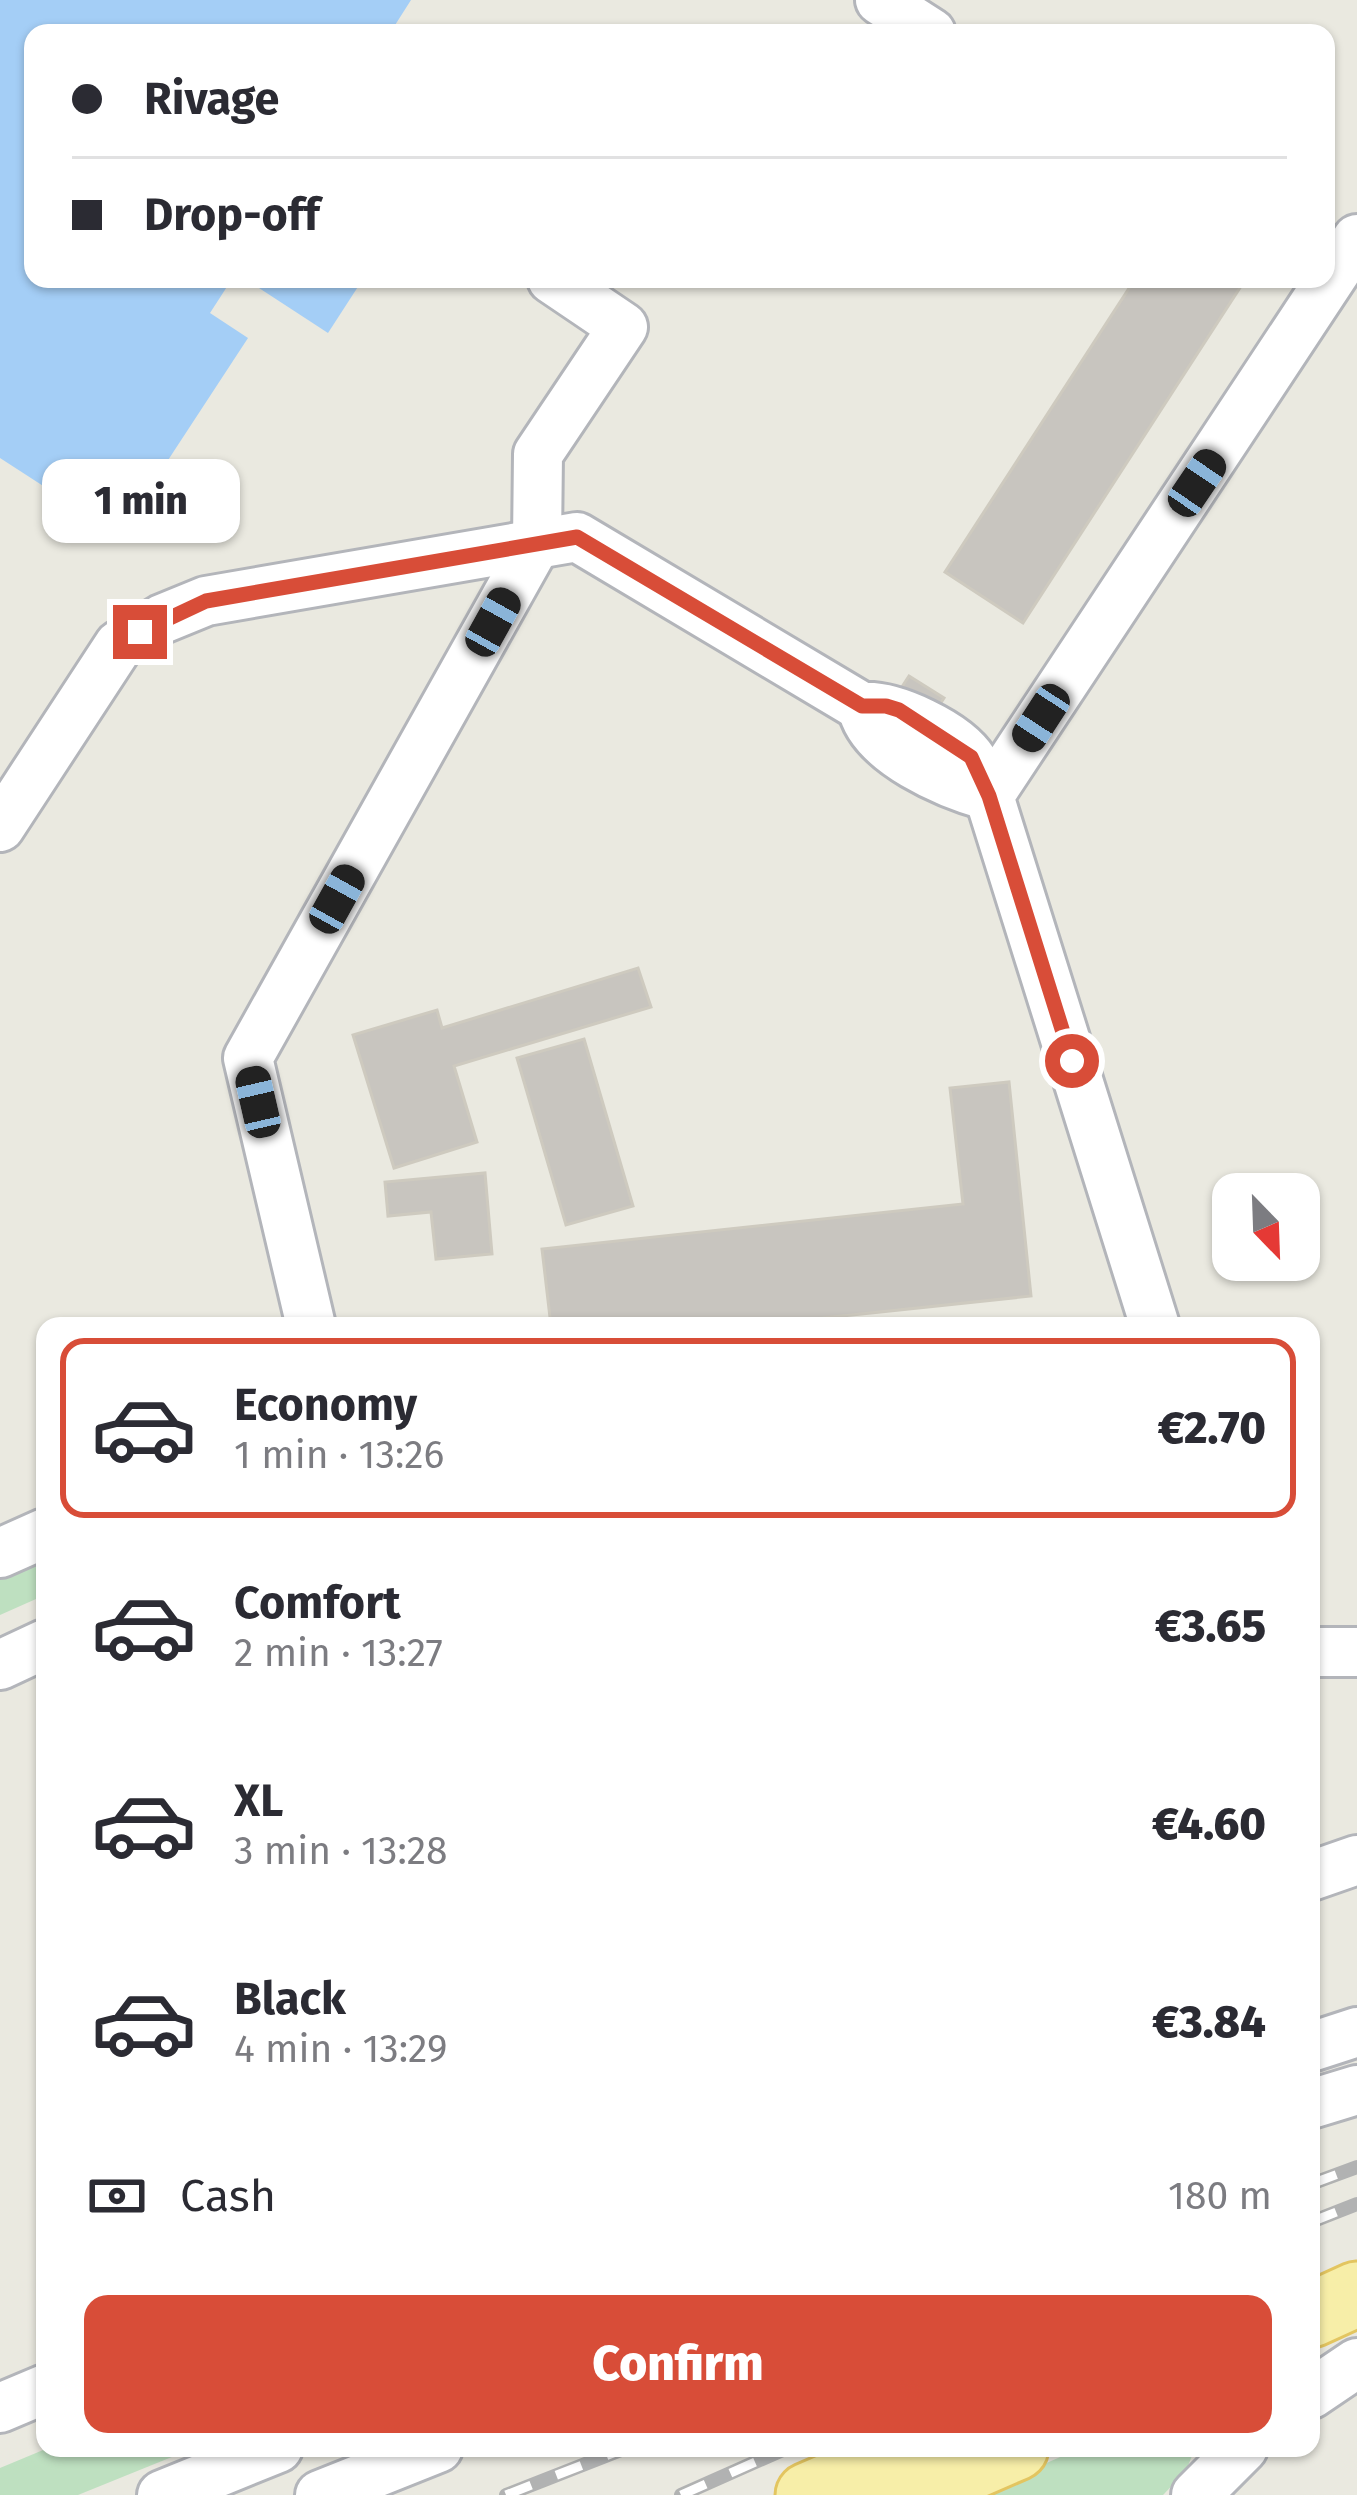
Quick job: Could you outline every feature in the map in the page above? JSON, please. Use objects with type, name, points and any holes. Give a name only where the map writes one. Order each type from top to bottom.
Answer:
[{"type":"main road","points":[[1320,2273],[1357,2257]]},
{"type":"main road","points":[[1320,2311],[1357,2294]]},
{"type":"main road","points":[[808,2495],[895,2457]]},
{"type":"main road","points":[[908,2495],[995,2457]]},
{"type":"street","points":[[880,0],[917,24]]},
{"type":"street","points":[[1335,265],[1357,239]]},
{"type":"street","points":[[309,1317],[248,1058],[537,542],[538,454],[623,327],[565,288]]},
{"type":"street","points":[[989,796],[1317,288]]},
{"type":"street","points":[[0,827],[119,645],[162,619],[206,601],[577,537],[862,706],[899,710],[971,757],[989,796],[1152,1317]]},
{"type":"street","points":[[0,1553],[36,1537]]},
{"type":"street","points":[[0,1665],[36,1648]]},
{"type":"street","points":[[1320,1652],[1357,1652]]},
{"type":"street","points":[[1320,1873],[1357,1861]]},
{"type":"street","points":[[1320,2044],[1357,2032]]},
{"type":"street","points":[[1320,2101],[1357,2090]]},
{"type":"street","points":[[1320,2388],[1357,2363]]},
{"type":"street","points":[[0,2408],[36,2393]]},
{"type":"street","points":[[162,2495],[256,2457]]},
{"type":"street","points":[[320,2495],[415,2457]]},
{"type":"street","points":[[1196,2495],[1234,2457]]},
{"type":"green space","points":[[36,1564],[36,1599],[0,1615],[0,1580]]},
{"type":"green space","points":[[36,2453],[36,2457],[172,2457],[78,2495],[0,2495],[0,2468]]},
{"type":"green space","points":[[1060,2457],[1191,2457],[1186,2471],[1163,2495],[973,2495]]},
{"type":"water","points":[[0,0],[411,0],[396,24],[24,24],[24,288],[226,288],[210,313],[248,338],[119,535],[0,458]]},
{"type":"water","points":[[259,288],[357,288],[328,333]]},
{"type":"building","points":[[1129,288],[1240,288],[1023,623],[945,572]]},
{"type":"building","points":[[909,676],[944,698],[933,715],[898,693]]},
{"type":"building","points":[[638,968],[651,1007],[454,1066],[477,1142],[394,1168],[353,1035],[437,1010],[442,1028]]},
{"type":"building","points":[[584,1039],[633,1206],[566,1225],[517,1058]]},
{"type":"building","points":[[1009,1082],[1031,1296],[832,1317],[550,1317],[542,1249],[963,1204],[950,1088]]},
{"type":"building","points":[[485,1173],[492,1254],[436,1259],[431,1212],[388,1216],[385,1182]]},
{"type":"railway","points":[[1320,2181],[1357,2167]]},
{"type":"railway","points":[[1320,2218],[1357,2204]]},
{"type":"railway","points":[[506,2495],[603,2457]]},
{"type":"railway","points":[[681,2495],[767,2457]]},
{"type":"route","points":[[140,632],[206,601],[577,537],[862,706],[899,710],[971,757],[989,796],[1072,1061]]}]
